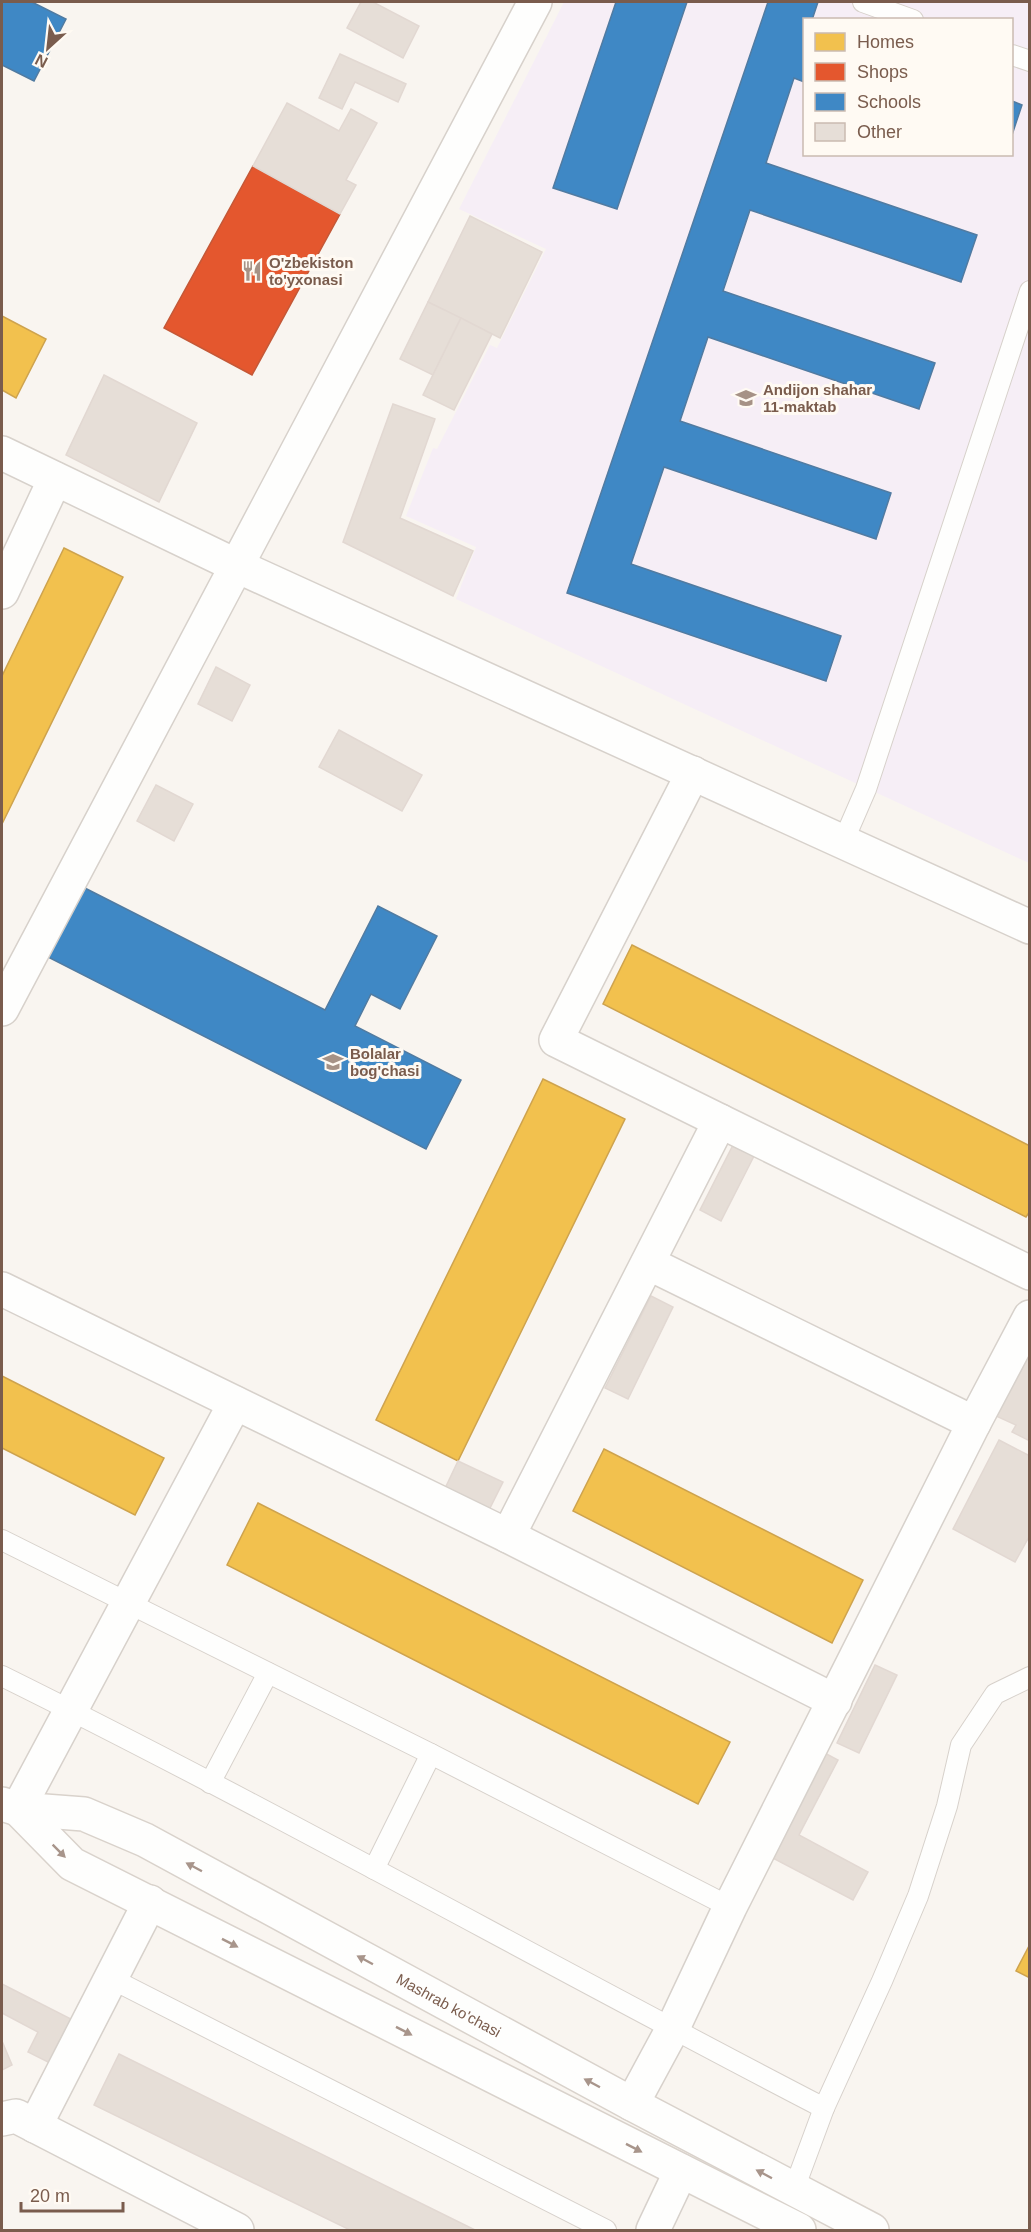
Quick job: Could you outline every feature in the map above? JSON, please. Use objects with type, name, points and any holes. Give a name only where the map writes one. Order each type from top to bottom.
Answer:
[{"type":"street","points":[[2,1007],[535,2]]},
{"type":"street","points":[[2,453],[237,567],[1029,927]]},
{"type":"street","points":[[2,592],[55,479]]},
{"type":"street","points":[[693,773],[556,1040],[1029,1273]]},
{"type":"street","points":[[508,1536],[720,1121]]},
{"type":"street","points":[[648,1263],[974,1423]]},
{"type":"street","points":[[2,1289],[508,1536],[835,1701]]},
{"type":"street","points":[[632,2104],[672,2030],[730,1907],[1029,1317]]},
{"type":"street","points":[[235,1403],[71,1710],[10,1807],[72,1864],[799,2230]]},
{"type":"street","name":"Mashrab ko'chasi","points":[[10,1807],[84,1814],[145,1840],[632,2104],[872,2230]]},
{"type":"street","points":[[35,2126],[150,1902]]},
{"type":"street","points":[[2,2119],[16,2116],[237,2230]]},
{"type":"street","points":[[653,2230],[681,2171]]},
{"type":"lane","points":[[863,2],[907,18]]},
{"type":"lane","points":[[1013,56],[1029,61]]},
{"type":"lane","points":[[843,842],[867,789],[1029,291]]},
{"type":"lane","points":[[2,1539],[730,1907]]},
{"type":"lane","points":[[210,1783],[268,1673]]},
{"type":"lane","points":[[2,1676],[374,1869],[672,2030],[824,2108]]},
{"type":"lane","points":[[794,2189],[824,2108],[918,1896],[947,1806],[961,1745],[995,1694],[1029,1677]]},
{"type":"lane","points":[[374,1869],[431,1754]]},
{"type":"lane","points":[[110,1978],[606,2230]]},
{"type":"shaded area","name":"Andijon shahar 11-maktab","points":[[564,2],[1029,2],[1029,863],[456,599],[476,547],[406,516],[433,448],[437,449],[490,345],[497,348],[546,249],[459,209]]},
{"type":"building: Homes","points":[[2,316],[46,339],[16,398],[2,390]]},
{"type":"building: Homes","points":[[64,548],[123,577],[2,824],[2,676]]},
{"type":"building: Homes","points":[[632,945],[1030,1146],[1030,1211],[1026,1217],[603,1004]]},
{"type":"building: Homes","points":[[543,1079],[625,1119],[458,1461],[376,1420]]},
{"type":"building: Homes","points":[[2,1376],[164,1458],[135,1515],[2,1448]]},
{"type":"building: Homes","points":[[604,1449],[863,1580],[832,1643],[573,1511]]},
{"type":"building: Homes","points":[[258,1503],[730,1742],[698,1804],[227,1565]]},
{"type":"building: Homes","points":[[1030,1944],[1030,1978],[1016,1971]]},
{"type":"building: Shops","name":"O'zbekiston to'yxonasi","points":[[253,166],[340,214],[252,375],[164,328]]},
{"type":"building: Schools","points":[[2,2],[32,2],[66,19],[34,81],[2,65]]},
{"type":"building: Schools","points":[[616,2],[687,2],[617,209],[553,188]]},
{"type":"building: Schools","points":[[768,2],[818,2],[813,18],[803,18],[803,82],[794,78],[766,163],[977,235],[961,282],[750,210],[723,291],[935,363],[919,409],[708,337],[680,421],[891,493],[876,539],[664,467],[631,564],[841,636],[826,681],[567,593]]},
{"type":"building: Schools","points":[[1013,101],[1022,105],[1013,132]]},
{"type":"building: Schools","name":"Bolalar bog'chasi","points":[[73,882],[325,1010],[378,906],[437,936],[400,1009],[371,994],[355,1026],[461,1080],[426,1149],[38,952]]},
{"type":"building: Other","points":[[361,2],[373,2],[419,26],[403,58],[347,28]]},
{"type":"building: Other","points":[[340,54],[406,84],[398,102],[355,82],[342,109],[319,98]]},
{"type":"building: Other","points":[[287,103],[339,131],[351,109],[377,123],[346,180],[356,185],[340,214],[253,166]]},
{"type":"building: Other","points":[[470,216],[542,252],[500,338],[428,302]]},
{"type":"building: Other","points":[[428,302],[461,318],[433,375],[400,359]]},
{"type":"building: Other","points":[[461,318],[492,334],[454,410],[423,395]]},
{"type":"building: Other","points":[[104,375],[197,423],[159,502],[66,455]]},
{"type":"building: Other","points":[[393,404],[435,419],[400,518],[473,551],[453,596],[343,542]]},
{"type":"building: Other","points":[[216,667],[250,685],[232,721],[198,704]]},
{"type":"building: Other","points":[[339,730],[422,775],[402,811],[319,767]]},
{"type":"building: Other","points":[[156,785],[193,804],[174,841],[137,821]]},
{"type":"building: Other","points":[[733,1145],[754,1156],[721,1221],[700,1210]]},
{"type":"building: Other","points":[[651,1296],[673,1307],[628,1399],[605,1388]]},
{"type":"building: Other","points":[[1030,1347],[1030,1441],[1012,1432],[1016,1425],[996,1416]]},
{"type":"building: Other","points":[[999,1440],[1030,1456],[1030,1535],[1015,1562],[953,1529]]},
{"type":"building: Other","points":[[458,1461],[503,1482],[484,1520],[440,1499]]},
{"type":"building: Other","points":[[875,1665],[897,1675],[859,1753],[837,1743]]},
{"type":"building: Other","points":[[819,1750],[838,1760],[799,1835],[868,1872],[853,1900],[765,1854]]},
{"type":"building: Other","points":[[2,1984],[71,2019],[50,2063],[28,2052],[38,2032],[2,2013]]},
{"type":"building: Other","points":[[2,2041],[12,2065],[2,2070]]},
{"type":"building: Other","points":[[119,2054],[475,2230],[350,2230],[94,2105]]},
{"type":"place","name":"O'zbekiston to'yxonasi","points":[[252,271]]},
{"type":"place","name":"Andijon shahar 11-maktab","points":[[746,398]]},
{"type":"place","name":"Bolalar bog'chasi","points":[[333,1062]]}]
